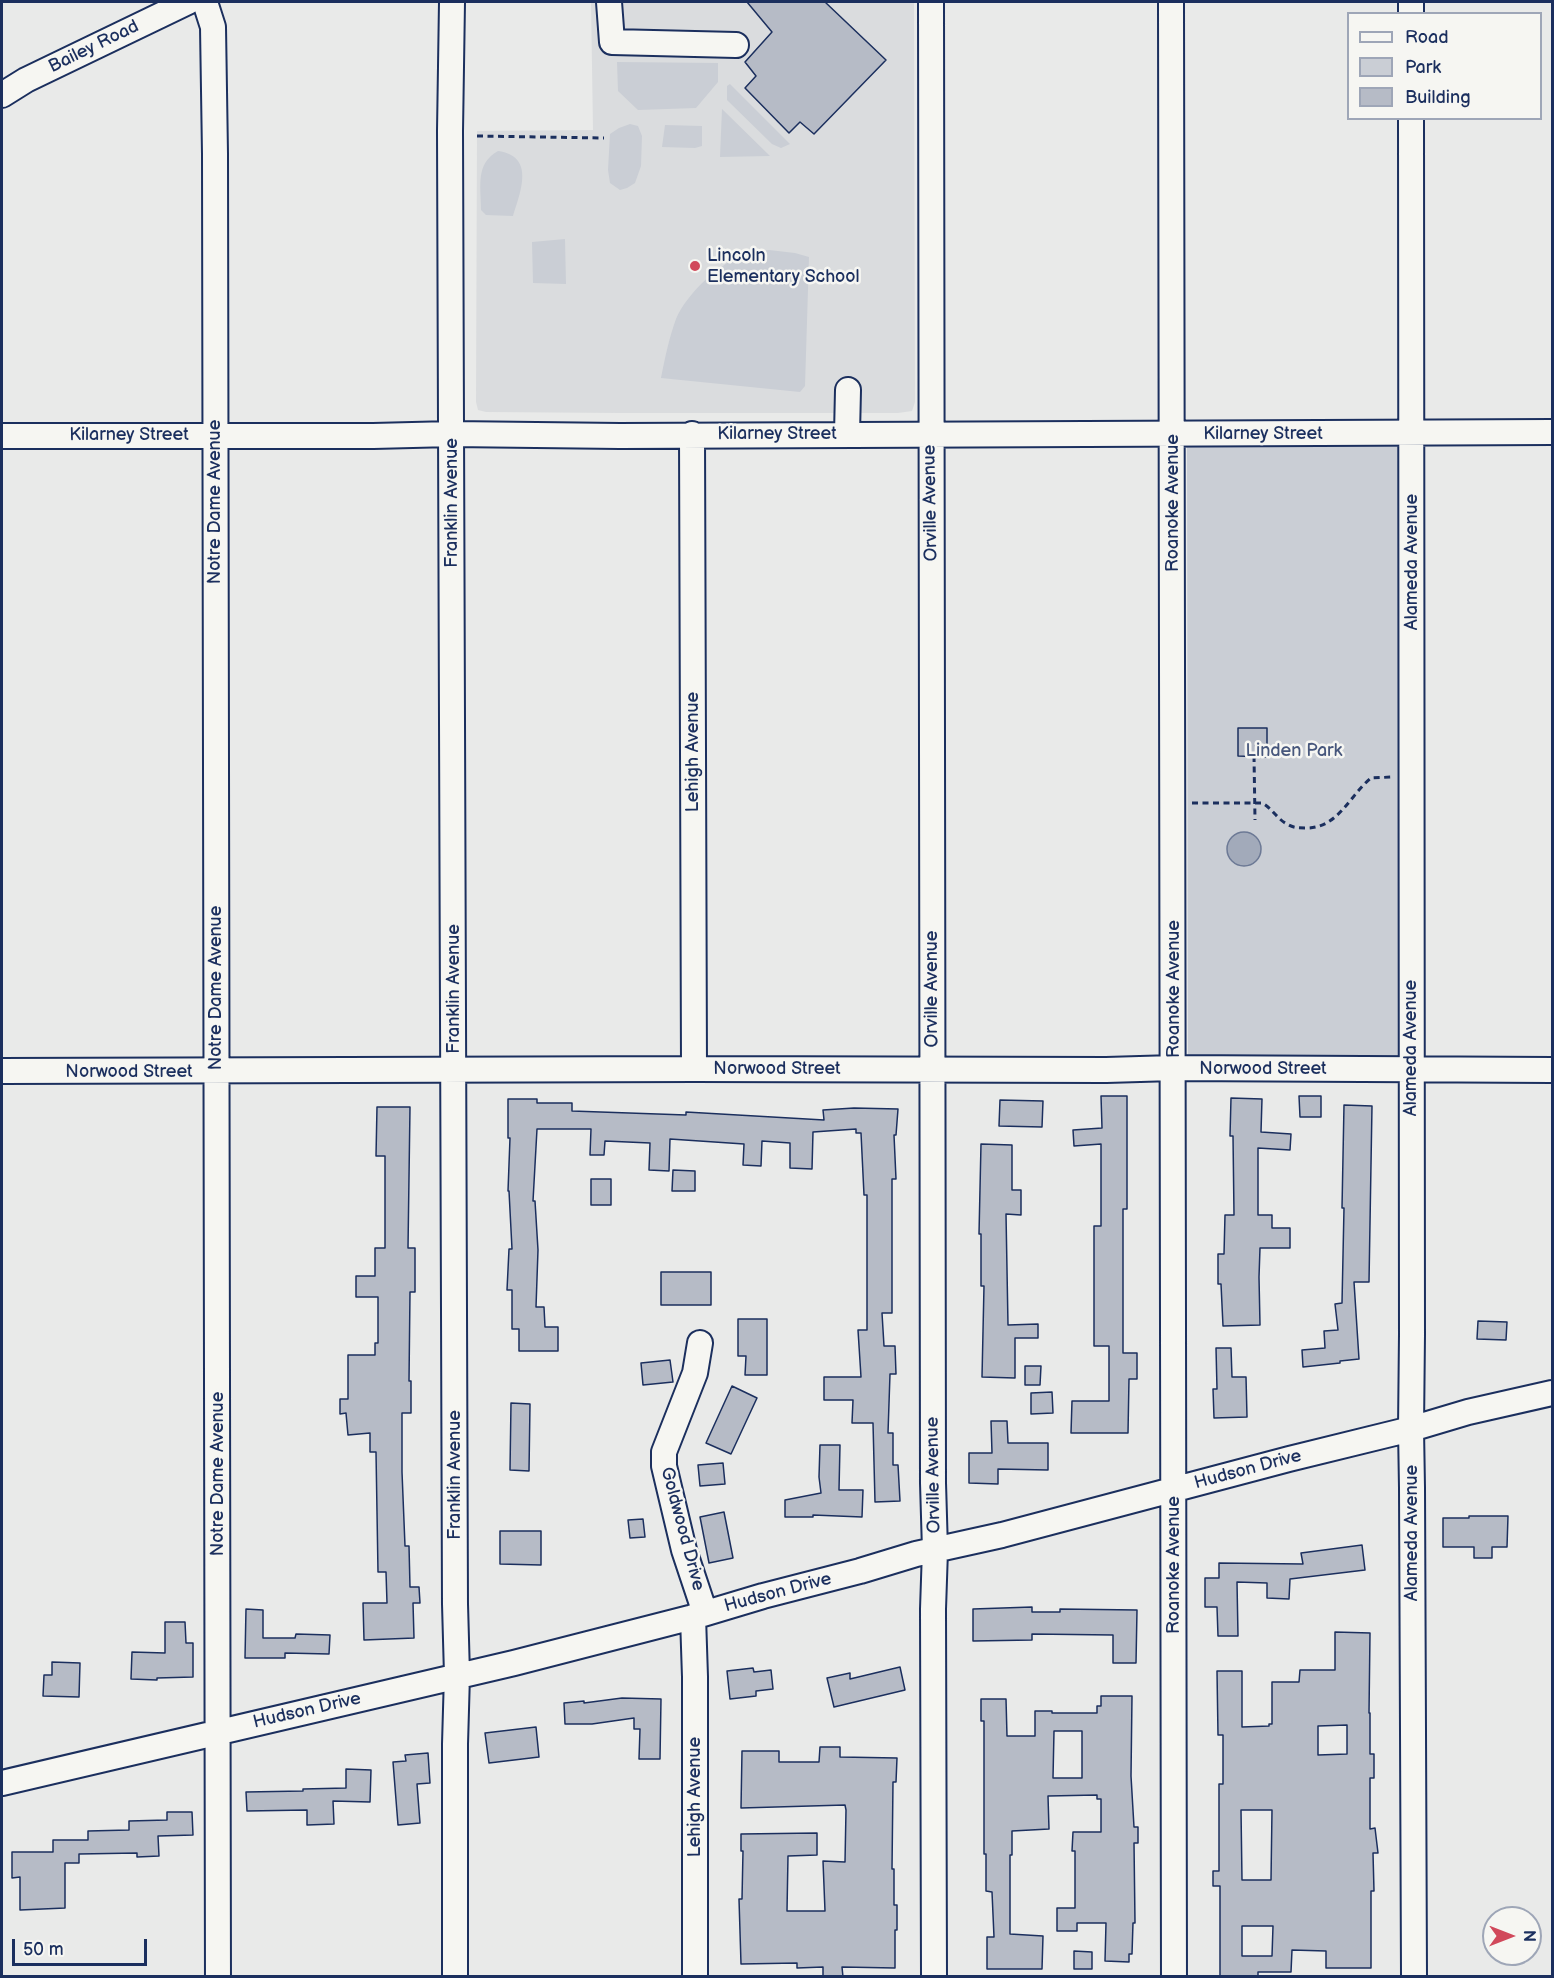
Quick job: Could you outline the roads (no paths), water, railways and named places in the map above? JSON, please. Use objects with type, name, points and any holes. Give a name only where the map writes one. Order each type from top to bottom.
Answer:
[{"type":"street","name":"Bailey Road","points":[[2,95],[26,80],[188,2]]},
{"type":"street","name":"Notre Dame Avenue","points":[[205,2],[213,27],[218,1977]]},
{"type":"street","name":"Franklin Avenue","points":[[452,2],[450,131],[457,1676],[454,1744],[455,1977]]},
{"type":"street","points":[[609,2],[612,42],[736,45]]},
{"type":"street","name":"Orville Avenue","points":[[931,2],[934,1977]]},
{"type":"street","name":"Roanoke Avenue","points":[[1171,2],[1174,1977]]},
{"type":"street","name":"Alameda Avenue","points":[[1411,120],[1413,1977]]},
{"type":"street","points":[[847,434],[848,390]]},
{"type":"street","name":"Kilarney Street","points":[[2,436],[1172,433],[1240,435],[1552,432]]},
{"type":"street","name":"Lehigh Avenue","points":[[692,434],[694,1069]]},
{"type":"street","name":"Norwood Street","points":[[2,1071],[1174,1068],[1552,1070]]},
{"type":"street","name":"Goldwood Drive","points":[[699,1615],[664,1466],[664,1452],[694,1373],[700,1342]]},
{"type":"street","name":"Hudson Drive","points":[[2,1783],[457,1676],[699,1615],[935,1550],[1002,1535],[1411,1429],[1468,1412],[1552,1393]]},
{"type":"street","name":"Lehigh Avenue","points":[[695,1977],[695,1677],[699,1615]]},
{"type":"water","points":[[1244,832],[1256,837],[1261,849],[1256,861],[1244,866],[1232,861],[1227,849],[1232,837]]},
{"type":"place","name":"Lincoln Elementary School","points":[[695,266]]},
{"type":"park label","name":"Linden Park","points":[[1294,751]]}]
